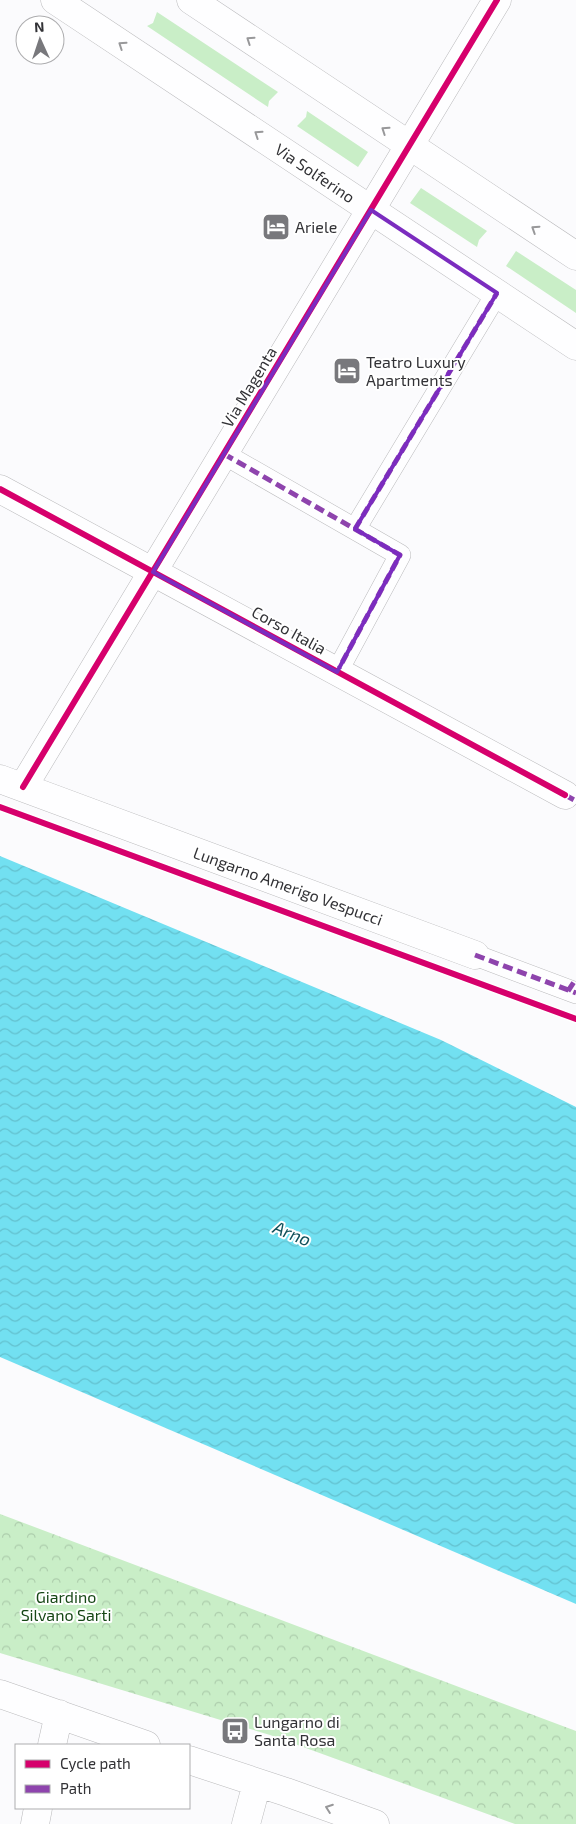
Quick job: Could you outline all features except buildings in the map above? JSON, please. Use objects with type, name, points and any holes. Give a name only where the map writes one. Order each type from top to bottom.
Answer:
[{"type":"street","name":"Via Solferino","points":[[55,0],[576,346]]},
{"type":"street","points":[[190,0],[576,256]]},
{"type":"street","name":"Via Magenta","points":[[12,783],[153,572],[497,0]]},
{"type":"street","points":[[355,529],[497,293]]},
{"type":"street","points":[[224,454],[400,555],[337,672]]},
{"type":"street","name":"Corso Italia","points":[[0,489],[571,798]]},
{"type":"street","name":"Lungarno Amerigo Vespucci","points":[[12,783],[475,955],[573,988]]},
{"type":"street","points":[[0,1694],[143,1744]]},
{"type":"street","points":[[52,1744],[59,1714]]},
{"type":"street","points":[[190,1760],[375,1824]]},
{"type":"street","points":[[246,1824],[256,1783]]},
{"type":"street","points":[[34,1824],[38,1809]]},
{"type":"highlighted area","points":[[371,210],[497,293],[355,529],[400,555],[337,672],[153,572]]},
{"type":"green space","points":[[157,12],[278,92],[269,101],[268,107],[147,26],[153,23]]},
{"type":"green space","points":[[307,111],[368,152],[358,167],[297,126],[306,117]]},
{"type":"green space","points":[[421,188],[487,231],[479,240],[477,247],[410,203]]},
{"type":"green space","points":[[516,251],[576,290],[576,313],[506,266]]},
{"type":"green space","name":"Giardino Silvano Sarti","points":[[0,1514],[576,1731],[576,1824],[515,1824],[270,1735],[0,1653]]},
{"type":"water","name":"Arno","points":[[0,856],[441,1040],[576,1107],[576,1604],[0,1357]]},
{"type":"marked path","points":[[355,529],[497,293]]},
{"type":"marked path","points":[[224,454],[400,555],[337,672]]},
{"type":"marked path","points":[[565,795],[576,801]]},
{"type":"marked path","points":[[475,955],[576,993]]},
{"type":"marked path","points":[[568,991],[576,979]]},
{"type":"cycle path","points":[[23,787],[497,0]]},
{"type":"cycle path","points":[[0,489],[565,795]]},
{"type":"cycle path","points":[[0,807],[576,1019]]},
{"type":"place","name":"Ariele","points":[[276,227]]},
{"type":"place","name":"Teatro Luxury Apartments","points":[[347,371]]},
{"type":"place","name":"Lungarno di Santa Rosa","points":[[235,1731]]}]
